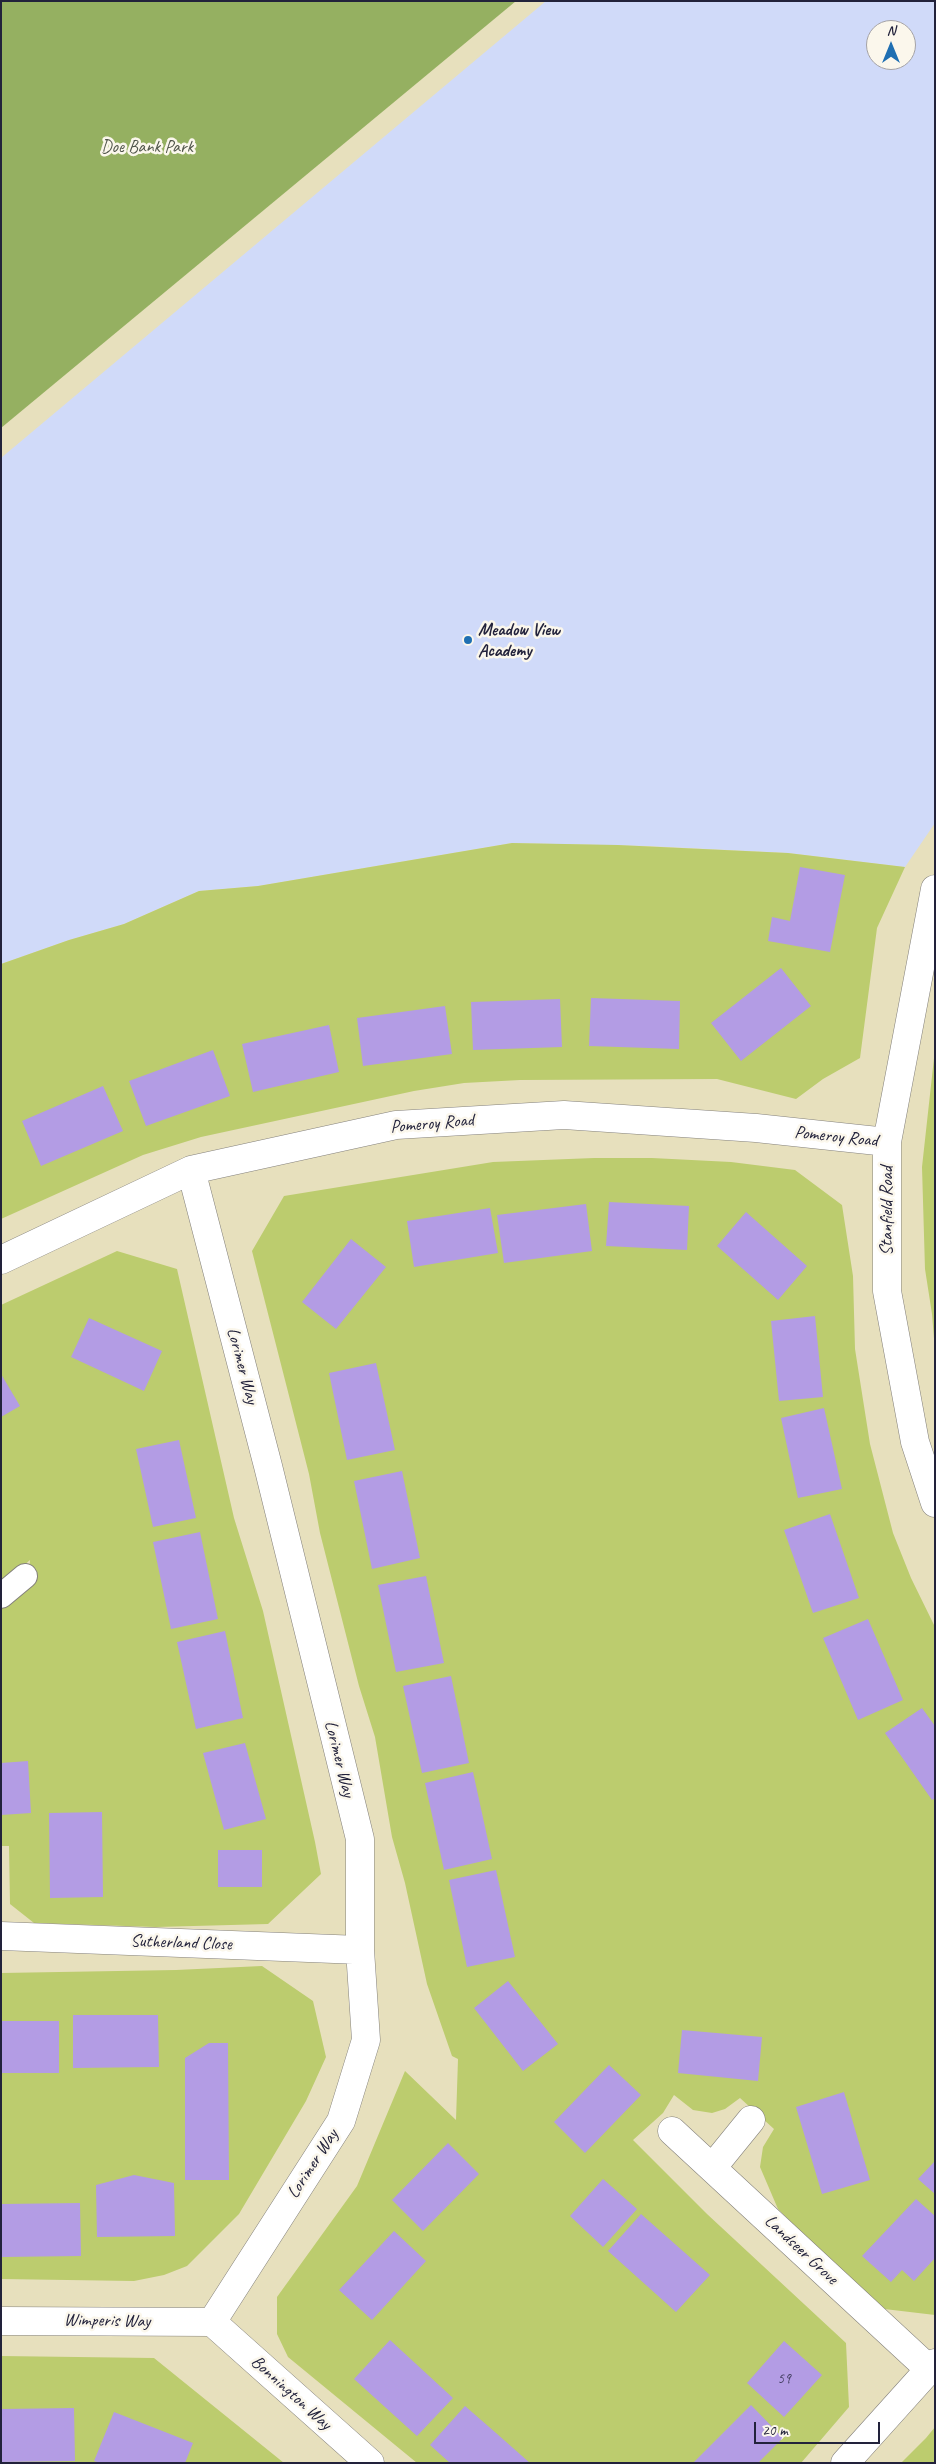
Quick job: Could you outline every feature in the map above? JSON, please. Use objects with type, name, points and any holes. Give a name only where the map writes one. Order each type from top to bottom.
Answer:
[{"type":"street","name":"Stanfield Road","points":[[935,889],[888,1142],[887,1291],[915,1442],[935,1503]]},
{"type":"street","name":"Pomeroy Road","points":[[1,1260],[191,1170],[396,1125],[564,1115],[756,1128],[888,1142]]},
{"type":"street","name":"Lorimer Way","points":[[191,1170],[268,1466],[360,1839],[360,1950],[366,2040],[341,2121],[212,2322]]},
{"type":"street","name":"Sutherland Close","points":[[1,1936],[360,1950]]},
{"type":"street","points":[[712,2168],[751,2120]]},
{"type":"street","name":"Landseer Grove","points":[[672,2132],[932,2366]]},
{"type":"street","name":"Wimperis Way","points":[[1,2320],[212,2322]]},
{"type":"street","name":"Bonnington Way","points":[[212,2322],[370,2463]]},
{"type":"street","points":[[845,2463],[932,2366]]},
{"type":"lane","points":[[1,1596],[25,1576]]},
{"type":"shaded area","name":"Meadow View Academy","points":[[546,1],[935,1],[935,823],[905,867],[788,853],[647,846],[512,843],[258,886],[199,891],[124,924],[69,940],[1,964],[1,458]]},
{"type":"green space","name":"Doe Bank Park","points":[[1,1],[516,1],[1,428]]},
{"type":"green space","points":[[512,843],[618,845],[788,853],[905,867],[877,928],[860,1058],[823,1079],[796,1099],[717,1079],[520,1080],[464,1083],[414,1091],[201,1137],[143,1155],[1,1219],[1,964],[69,940],[124,924],[199,891],[258,886]]},
{"type":"green space","points":[[935,1049],[935,1351],[932,1314],[925,1269],[922,1167]]},
{"type":"green space","points":[[652,1158],[731,1162],[795,1170],[842,1205],[853,1276],[855,1349],[870,1444],[893,1533],[911,1578],[935,1627],[935,2315],[876,2308],[778,2209],[760,2167],[763,2147],[774,2129],[740,2098],[725,2109],[712,2113],[693,2110],[674,2095],[663,2113],[633,2140],[707,2214],[846,2343],[849,2407],[801,2463],[417,2463],[288,2357],[277,2334],[277,2297],[357,2186],[405,2071],[456,2120],[458,2059],[452,2056],[427,1984],[405,1883],[392,1837],[375,1737],[359,1686],[320,1533],[309,1474],[252,1251],[284,1196],[493,1162]]},
{"type":"green space","points":[[117,1251],[177,1269],[234,1518],[263,1611],[315,1842],[321,1874],[268,1924],[156,1927],[34,1923],[10,1904],[9,1846],[1,1846],[1,1609],[28,1585],[30,1560],[12,1576],[1,1581],[1,1305]]},
{"type":"green space","points":[[262,1966],[313,2001],[326,2057],[306,2101],[239,2214],[187,2266],[164,2275],[134,2281],[1,2279],[1,1973],[176,1970]]},
{"type":"green space","points":[[1,2356],[154,2358],[284,2463],[1,2463]]},
{"type":"green space","points":[[935,2427],[935,2463],[901,2463],[926,2438]]},
{"type":"building","points":[[800,867],[845,875],[830,952],[768,941],[772,917],[790,921]]},
{"type":"building","points":[[781,968],[811,1006],[741,1061],[711,1023]]},
{"type":"building","points":[[591,998],[680,1001],[679,1049],[589,1046]]},
{"type":"building","points":[[560,999],[562,1047],[473,1050],[471,1002]]},
{"type":"building","points":[[445,1006],[452,1054],[363,1066],[357,1018]]},
{"type":"building","points":[[329,1025],[339,1072],[253,1092],[242,1044]]},
{"type":"building","points":[[213,1050],[230,1096],[146,1126],[129,1081]]},
{"type":"building","points":[[103,1086],[123,1131],[41,1166],[22,1121]]},
{"type":"building","points":[[609,1202],[689,1206],[687,1250],[606,1246]]},
{"type":"building","points":[[586,1204],[592,1251],[504,1263],[497,1215]]},
{"type":"building","points":[[490,1208],[498,1253],[414,1267],[407,1221]]},
{"type":"building","points":[[746,1212],[807,1266],[778,1300],[717,1246]]},
{"type":"building","points":[[351,1239],[386,1267],[336,1329],[302,1302]]},
{"type":"building","points":[[815,1316],[823,1397],[779,1401],[771,1321]]},
{"type":"building","points":[[89,1318],[162,1351],[144,1391],[71,1357]]},
{"type":"building","points":[[376,1363],[395,1450],[347,1460],[329,1373]]},
{"type":"building","points":[[1,1374],[20,1406],[1,1417]]},
{"type":"building","points":[[824,1408],[842,1489],[798,1498],[781,1418]]},
{"type":"building","points":[[179,1440],[196,1518],[153,1527],[136,1449]]},
{"type":"building","points":[[402,1471],[420,1558],[372,1569],[354,1481]]},
{"type":"building","points":[[830,1514],[859,1598],[813,1613],[784,1530]]},
{"type":"building","points":[[200,1532],[218,1619],[171,1629],[153,1542]]},
{"type":"building","points":[[426,1576],[444,1663],[396,1672],[378,1585]]},
{"type":"building","points":[[868,1619],[903,1700],[858,1720],[823,1638]]},
{"type":"building","points":[[225,1631],[243,1718],[196,1729],[177,1642]]},
{"type":"building","points":[[451,1676],[469,1763],[422,1773],[403,1686]]},
{"type":"building","points":[[922,1708],[935,1726],[935,1798],[932,1800],[885,1733]]},
{"type":"building","points":[[245,1743],[266,1819],[224,1830],[203,1753]]},
{"type":"building","points":[[28,1761],[31,1813],[1,1815],[1,1763]]},
{"type":"building","points":[[473,1772],[492,1859],[444,1870],[425,1783]]},
{"type":"building","points":[[102,1812],[103,1897],[50,1898],[49,1813]]},
{"type":"building","points":[[218,1850],[262,1850],[262,1887],[218,1887]]},
{"type":"building","points":[[496,1870],[515,1957],[467,1967],[449,1880]]},
{"type":"building","points":[[508,1981],[558,2044],[523,2071],[474,2008]]},
{"type":"building","points":[[73,2015],[158,2015],[159,2067],[73,2068]]},
{"type":"building","points":[[1,2021],[59,2021],[59,2073],[1,2073]]},
{"type":"building","points":[[682,2030],[762,2037],[758,2081],[678,2073]]},
{"type":"building","points":[[209,2043],[228,2043],[229,2180],[185,2180],[185,2058]]},
{"type":"building","points":[[609,2065],[641,2095],[585,2153],[554,2122]]},
{"type":"building","points":[[844,2092],[870,2180],[822,2194],[796,2107]]},
{"type":"building","points":[[448,2143],[479,2174],[423,2231],[392,2200]]},
{"type":"building","points":[[935,2163],[935,2194],[918,2179]]},
{"type":"building","points":[[134,2175],[174,2183],[175,2236],[97,2237],[96,2185]]},
{"type":"building","points":[[603,2179],[637,2209],[603,2247],[570,2216]]},
{"type":"building","points":[[916,2199],[935,2216],[935,2258],[914,2281],[902,2270],[891,2282],[862,2256]]},
{"type":"building","points":[[80,2203],[81,2256],[2,2257],[2,2204]]},
{"type":"building","points":[[641,2214],[710,2275],[676,2312],[608,2251]]},
{"type":"building","points":[[394,2231],[426,2261],[372,2320],[339,2290]]},
{"type":"building","points":[[390,2340],[453,2398],[417,2436],[354,2379]]},
{"type":"building","points":[[784,2341],[822,2375],[784,2417],[747,2383]]},
{"type":"building","points":[[751,2405],[783,2438],[758,2463],[693,2463]]},
{"type":"building","points":[[465,2406],[530,2463],[450,2463],[430,2445]]},
{"type":"building","points":[[74,2408],[75,2461],[1,2462],[1,2409]]},
{"type":"building","points":[[114,2412],[193,2443],[185,2463],[100,2463],[94,2461]]},
{"type":"place","name":"Meadow View Academy","points":[[468,640]]}]
